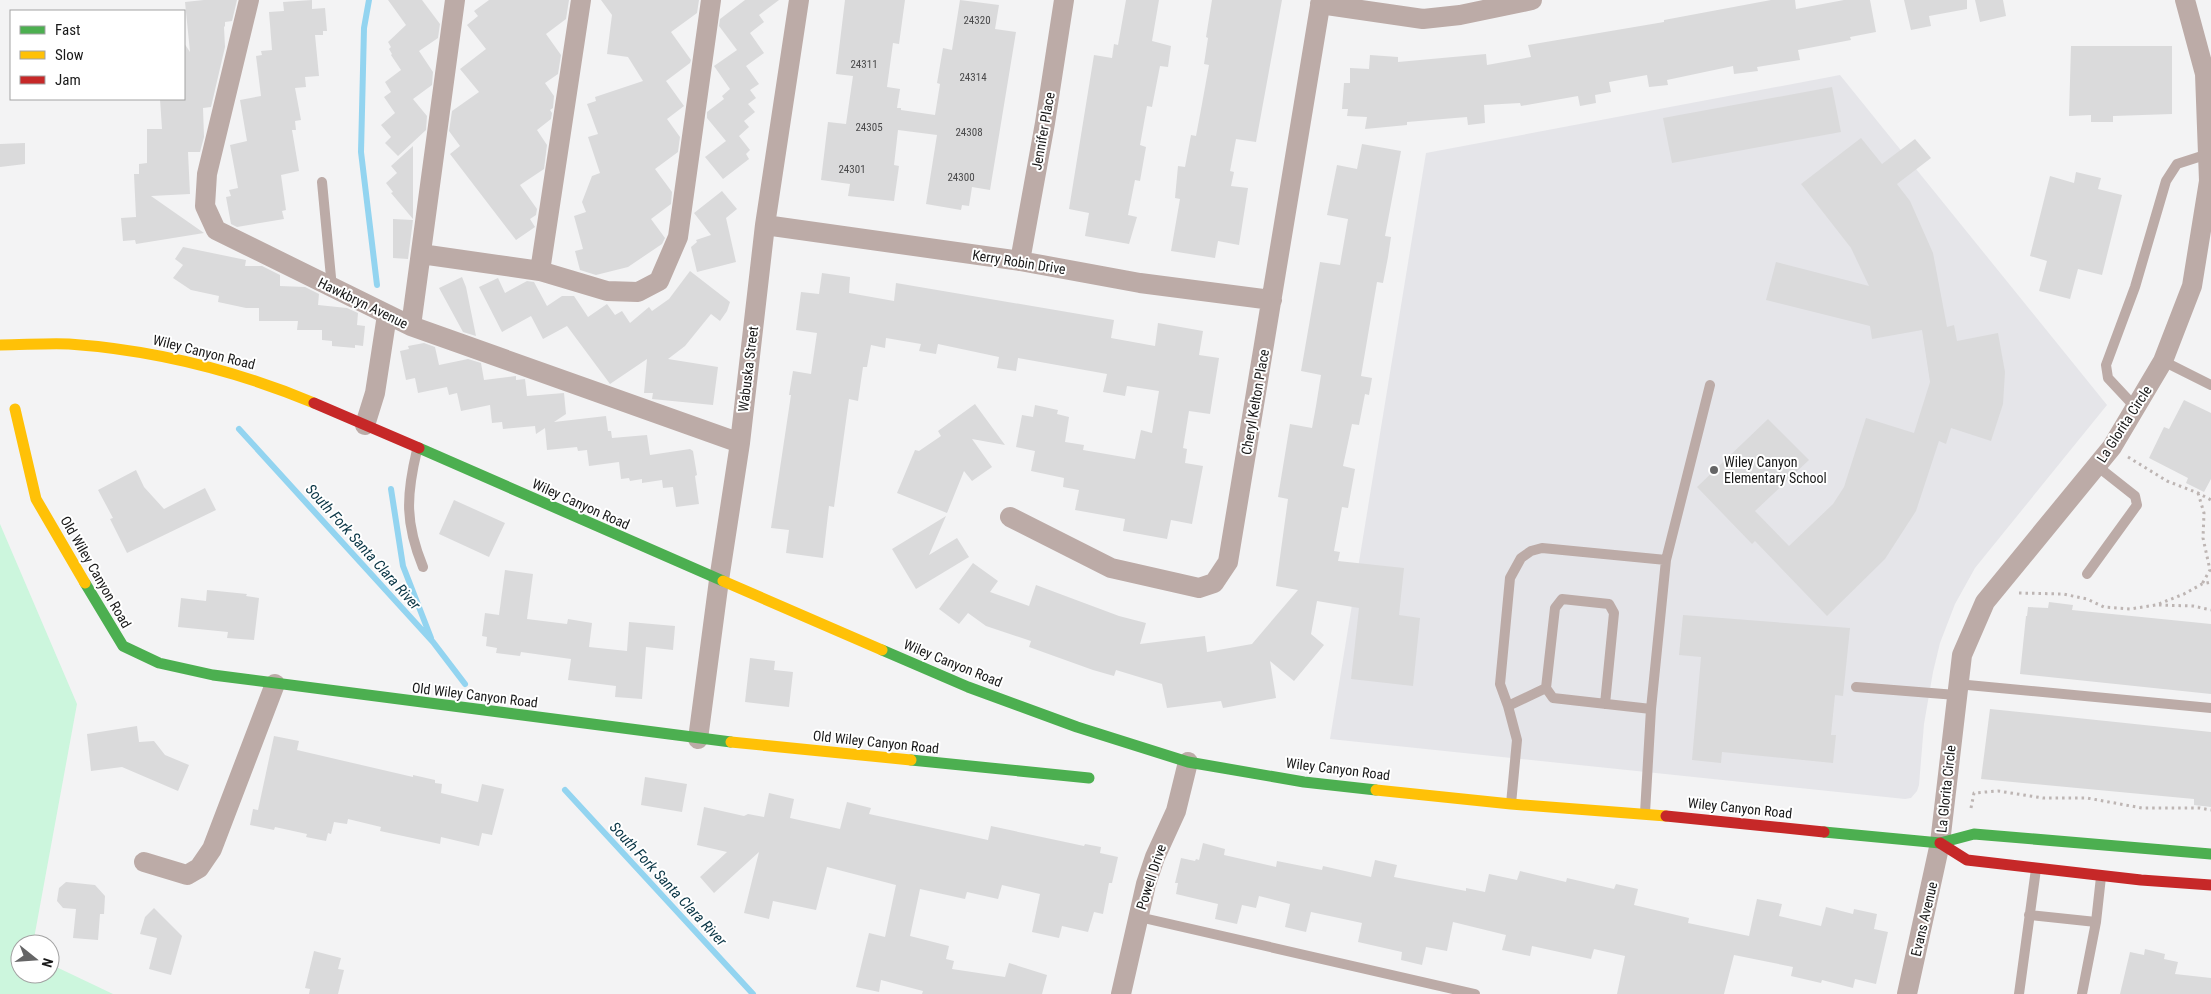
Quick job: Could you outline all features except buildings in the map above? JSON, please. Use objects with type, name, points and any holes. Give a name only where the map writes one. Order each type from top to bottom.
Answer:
[{"type":"street","name":"Hawkbryn Avenue","points":[[249,0],[207,174],[205,206],[216,230],[410,326],[740,443]]},
{"type":"street","points":[[410,326],[456,0]]},
{"type":"street","points":[[540,271],[581,0]]},
{"type":"street","points":[[421,254],[540,271],[607,291],[638,292],[660,281],[678,237],[711,0]]},
{"type":"street","name":"Wabuska Street","points":[[698,739],[718,580],[740,443],[765,225],[800,0]]},
{"type":"street","name":"Jennifer Place","points":[[1020,261],[1045,123],[1064,0]]},
{"type":"street","points":[[1321,2],[1423,19],[1460,16],[1532,0]]},
{"type":"street","name":"La Glorita Circle","points":[[1940,844],[1956,689],[1962,655],[1985,602],[2112,448],[2164,361],[2192,286],[2209,181],[2208,74],[2185,0]]},
{"type":"street","name":"Cheryl Kelton Place","points":[[1010,517],[1111,568],[1199,588],[1214,583],[1228,562],[1321,2]]},
{"type":"street","name":"Kerry Robin Drive","points":[[765,225],[1020,261],[1140,283],[1272,300]]},
{"type":"street","points":[[365,425],[375,393],[387,315]]},
{"type":"street","name":"Wiley Canyon Road","points":[[0,345],[78,345],[142,352],[200,364],[270,385],[968,688],[1077,727],[1188,762],[1304,782],[1511,804],[1645,814],[1940,844],[1974,834],[2104,843],[2211,854]]},
{"type":"street","name":"Old Wiley Canyon Road","points":[[16,409],[36,498],[123,646],[159,663],[213,675],[275,684],[698,739],[1089,778]]},
{"type":"street","points":[[144,862],[187,875],[199,868],[212,848],[275,684]]},
{"type":"street","name":"Powell Drive","points":[[1121,994],[1155,857],[1176,811],[1188,762]]},
{"type":"street","points":[[2036,869],[2040,838]]},
{"type":"street","points":[[2102,868],[2104,843]]},
{"type":"street","name":"Wiley Canyon Road","points":[[1940,844],[1968,860],[2036,869],[2102,868],[2211,885]]},
{"type":"street","name":"Evans Avenue","points":[[1907,994],[1940,844]]},
{"type":"lane","points":[[2136,408],[2108,378],[2106,366],[2135,287],[2166,181],[2178,164],[2208,154]]},
{"type":"lane","points":[[322,182],[332,288]]},
{"type":"lane","points":[[2164,361],[2211,386]]},
{"type":"lane","points":[[1645,814],[1651,710],[1666,560],[1710,385]]},
{"type":"lane","points":[[417,449],[410,480],[408,512],[413,543],[423,567]]},
{"type":"lane","points":[[2087,574],[2137,505],[2135,496],[2097,466]]},
{"type":"lane","points":[[1511,804],[1517,740],[1500,684],[1510,578],[1521,558],[1531,551],[1542,548],[1666,560]]},
{"type":"lane","points":[[1605,704],[1614,613],[1609,604],[1562,599],[1555,608],[1546,688],[1553,698],[1651,710]]},
{"type":"lane","points":[[1856,687],[1956,689],[2211,708]]},
{"type":"lane","points":[[1508,706],[1546,688]]},
{"type":"lane","points":[[2082,994],[2096,922],[2102,868]]},
{"type":"lane","points":[[2019,994],[2036,869]]},
{"type":"lane","points":[[2029,915],[2096,922]]},
{"type":"lane","points":[[1139,917],[1475,994]]},
{"type":"path","points":[[2112,448],[2167,481],[2211,500]]},
{"type":"path","points":[[2198,493],[2204,513],[2203,538],[2210,571],[2202,584]]},
{"type":"path","points":[[2002,582],[2021,594],[2063,594],[2087,599],[2104,607],[2130,609],[2156,605],[2193,606],[2211,610]]},
{"type":"path","points":[[2156,605],[2184,594],[2202,584],[2211,582]]},
{"type":"path","points":[[1971,808],[1974,793],[1998,791],[2043,798],[2087,798],[2142,808],[2200,808],[2211,810]]},
{"type":"shaded area","name":"Wiley Canyon Elementary School","points":[[1840,75],[2107,405],[1975,568],[1955,604],[1940,643],[1933,672],[1924,724],[1917,791],[1911,798],[1905,799],[1330,739],[1426,153]]},
{"type":"green space","points":[[0,524],[77,704],[35,934],[10,934],[10,984],[60,984],[60,969],[113,994],[0,994]]},
{"type":"waterway","points":[[369,0],[364,28],[361,152],[377,285]]},
{"type":"waterway","name":"South Fork Santa Clara River","points":[[239,429],[433,642],[465,684]]},
{"type":"waterway","points":[[391,489],[403,566],[431,638]]},
{"type":"waterway","name":"South Fork Santa Clara River","points":[[565,790],[753,994]]},
{"type":"traffic: fast","points":[[419,448],[723,581]]},
{"type":"traffic: fast","points":[[85,583],[123,646],[159,663],[213,675],[731,742]]},
{"type":"traffic: fast","points":[[882,650],[968,687],[1077,727],[1188,762],[1304,782],[1376,790]]},
{"type":"traffic: fast","points":[[911,760],[1089,778]]},
{"type":"traffic: fast","points":[[1824,832],[1940,843],[1974,834],[2211,854]]},
{"type":"traffic: slow","points":[[0,345],[69,344],[132,351],[224,371],[314,403]]},
{"type":"traffic: slow","points":[[15,409],[36,499],[85,583]]},
{"type":"traffic: slow","points":[[723,581],[882,650]]},
{"type":"traffic: slow","points":[[731,742],[911,760]]},
{"type":"traffic: slow","points":[[1376,790],[1511,804],[1666,816]]},
{"type":"traffic: jam","points":[[314,403],[419,448]]},
{"type":"traffic: jam","points":[[1666,816],[1824,832]]},
{"type":"traffic: jam","points":[[1940,843],[1967,860],[2141,880],[2211,885]]},
{"type":"place","name":"Wiley Canyon Elementary School","points":[[1714,470]]}]
